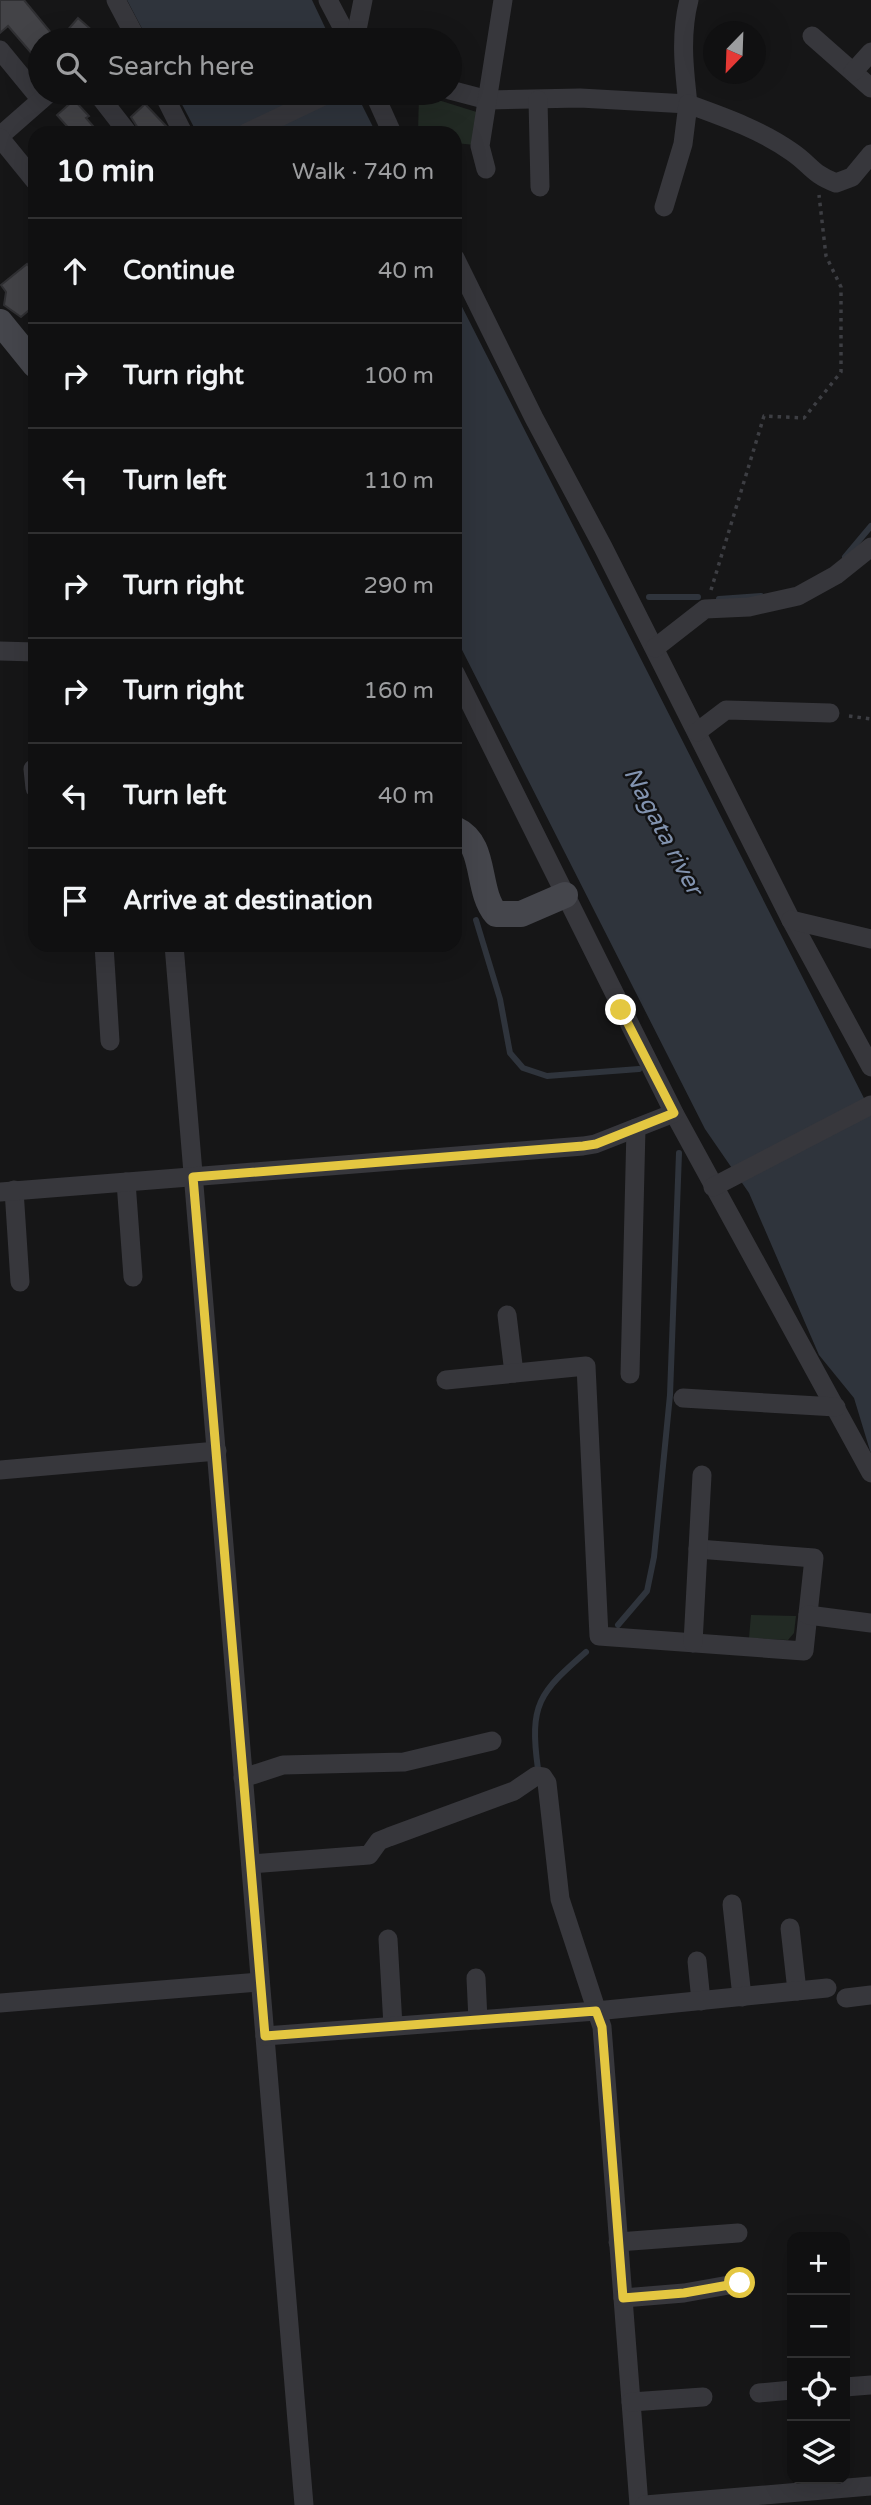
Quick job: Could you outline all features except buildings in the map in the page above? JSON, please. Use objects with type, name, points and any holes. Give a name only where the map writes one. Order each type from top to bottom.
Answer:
[{"type":"street","points":[[116,0],[131,28]]},
{"type":"street","points":[[328,0],[343,28]]},
{"type":"street","points":[[357,28],[363,0]]},
{"type":"street","points":[[486,169],[480,146],[503,0]]},
{"type":"street","points":[[664,207],[683,144],[688,104],[683,59],[684,20],[689,0]]},
{"type":"street","points":[[812,36],[871,88]]},
{"type":"street","points":[[0,50],[28,79]]},
{"type":"street","points":[[853,72],[871,52]]},
{"type":"street","points":[[462,93],[488,100],[616,99],[688,104],[758,132],[794,153],[816,176],[836,183],[852,177],[871,154]]},
{"type":"street","points":[[538,100],[540,187]]},
{"type":"street","points":[[28,172],[0,137],[35,105]]},
{"type":"street","points":[[106,105],[123,126]]},
{"type":"street","points":[[169,105],[180,126]]},
{"type":"street","points":[[261,126],[305,105]]},
{"type":"street","points":[[380,105],[390,126]]},
{"type":"street","points":[[462,272],[791,920],[871,1067]]},
{"type":"street","points":[[0,322],[28,356]]},
{"type":"street","points":[[655,648],[705,609],[749,607],[798,596],[836,575],[871,547]]},
{"type":"street","points":[[0,651],[28,652]]},
{"type":"street","points":[[462,687],[674,1113],[871,1473]]},
{"type":"street","points":[[697,732],[726,710],[830,713]]},
{"type":"street","points":[[462,832],[479,860],[483,890],[496,914],[521,914],[565,895]]},
{"type":"street","points":[[791,920],[871,939]]},
{"type":"street","points":[[104,952],[110,1041]]},
{"type":"street","points":[[175,952],[304,2505]]},
{"type":"street","points":[[713,1187],[871,1105]]},
{"type":"street","points":[[20,1282],[7,1191],[583,1146],[674,1113]]},
{"type":"street","points":[[630,1374],[636,1128]]},
{"type":"street","points":[[126,1182],[134,1277]]},
{"type":"street","points":[[506,1315],[514,1373]]},
{"type":"street","points":[[446,1380],[586,1367],[598,1636],[804,1651],[814,1558],[698,1549]]},
{"type":"street","points":[[683,1398],[836,1407]]},
{"type":"street","points":[[0,1470],[217,1451]]},
{"type":"street","points":[[693,1643],[702,1475]]},
{"type":"street","points":[[808,1615],[871,1623]]},
{"type":"street","points":[[243,1778],[283,1765],[404,1762],[492,1741]]},
{"type":"street","points":[[251,1864],[369,1855],[379,1841],[514,1791],[536,1776],[542,1777],[547,1783],[560,1899],[602,2027],[639,2505]]},
{"type":"street","points":[[732,1904],[742,1997]]},
{"type":"street","points":[[790,1928],[797,1991]]},
{"type":"street","points":[[388,1939],[393,2026]]},
{"type":"street","points":[[697,1961],[701,2001]]},
{"type":"street","points":[[476,1978],[478,2020]]},
{"type":"street","points":[[0,2003],[260,1982]]},
{"type":"street","points":[[265,2036],[596,2011],[827,1988]]},
{"type":"street","points":[[846,1998],[871,1995]]},
{"type":"street","points":[[618,2242],[738,2233]]},
{"type":"street","points":[[623,2298],[684,2293],[740,2283]]},
{"type":"street","points":[[850,2387],[871,2385]]},
{"type":"street","points":[[759,2393],[787,2390]]},
{"type":"street","points":[[631,2402],[703,2397]]},
{"type":"street","points":[[645,2505],[871,2486]]},
{"type":"path","points":[[705,609],[764,416],[804,418],[841,372],[841,287],[826,256],[816,176]]},
{"type":"shaded area","points":[[419,105],[454,105],[483,114],[475,145],[462,144],[462,126],[418,126]]},
{"type":"shaded area","points":[[751,1615],[796,1616],[794,1633],[788,1640],[749,1638]]},
{"type":"water","points":[[127,0],[312,0],[325,28],[142,28]]},
{"type":"water","points":[[182,105],[362,105],[372,126],[193,126]]},
{"type":"water","name":"Nagata river","points":[[462,307],[871,1112],[871,1454],[854,1398],[819,1355],[749,1193],[705,1129],[462,650]]},
{"type":"waterway","points":[[845,557],[871,526]]},
{"type":"waterway","points":[[719,599],[761,596]]},
{"type":"waterway","points":[[649,597],[698,597]]},
{"type":"waterway","points":[[476,920],[500,999],[510,1053],[523,1068],[547,1076],[639,1069]]},
{"type":"waterway","points":[[618,1625],[647,1591],[654,1557],[670,1395],[679,1153]]},
{"type":"waterway","points":[[538,1769],[535,1729],[541,1702],[557,1678],[586,1652]]},
{"type":"route","points":[[621,1010],[674,1113],[596,1144],[583,1146],[193,1177],[265,2036],[596,2011],[602,2027],[623,2298],[684,2293],[740,2283]]}]
